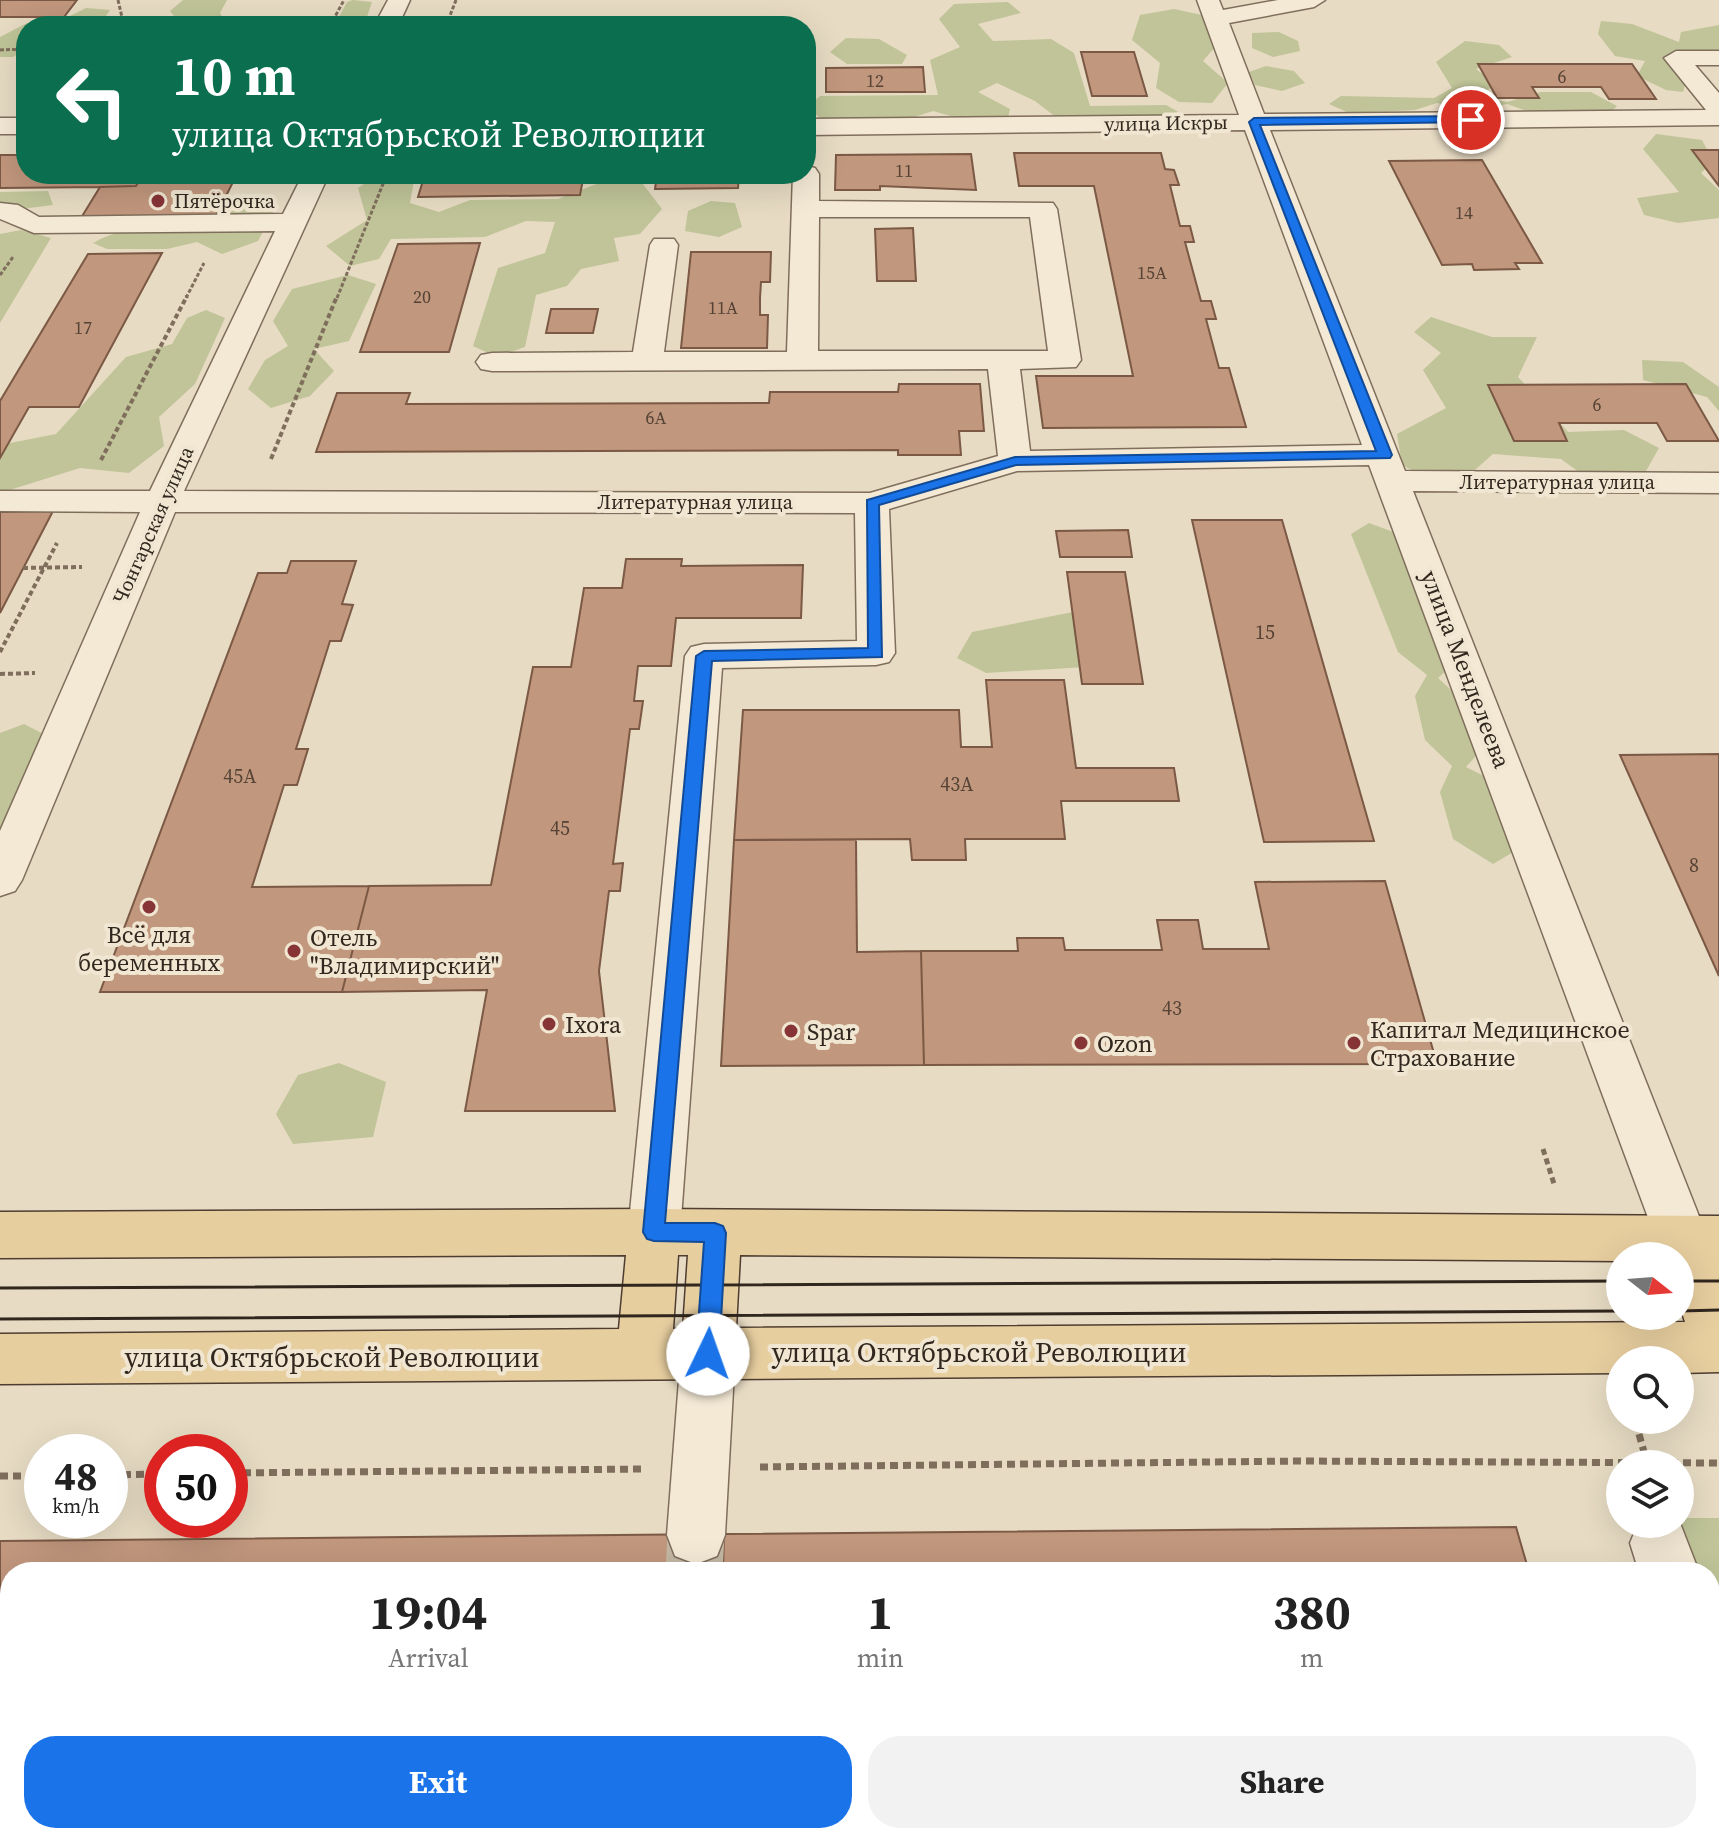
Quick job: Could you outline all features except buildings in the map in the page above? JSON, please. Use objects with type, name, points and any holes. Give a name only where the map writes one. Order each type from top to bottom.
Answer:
[{"type":"main road","points":[[0,1235],[654,1232],[1700,1239]]},
{"type":"main road","points":[[644,1354],[654,1232]]},
{"type":"main road","points":[[708,1354],[715,1233]]},
{"type":"main road","name":"улица Менделеева","points":[[1700,1239],[1719,1341]]},
{"type":"main road","name":"улица Октябрьской Революции","points":[[0,1359],[1719,1347]]},
{"type":"street","points":[[1212,10],[1314,0]]},
{"type":"street","name":"улица Менделеева","points":[[1212,10],[1390,468],[1700,1239]]},
{"type":"street","points":[[1719,58],[1676,58],[1719,109]]},
{"type":"street","name":"улица Искры","points":[[816,127],[1719,117]]},
{"type":"street","name":"Чонгарская улица","points":[[0,880],[10,835],[311,184]]},
{"type":"street","points":[[802,361],[806,184]]},
{"type":"street","points":[[492,362],[1065,360],[1043,209],[805,209]]},
{"type":"street","points":[[0,211],[8,211],[34,225],[292,222]]},
{"type":"street","points":[[647,362],[664,245]]},
{"type":"street","points":[[1003,360],[1015,461]]},
{"type":"street","name":"Литературная улица","points":[[0,501],[872,503],[1015,461],[1390,468],[1719,483]]},
{"type":"street","points":[[654,1232],[704,656],[876,653],[872,503]]},
{"type":"street","points":[[696,1535],[708,1354]]},
{"type":"path","points":[[254,501],[383,184]]},
{"type":"path","points":[[0,652],[225,223]]},
{"type":"path","points":[[1543,1149],[1555,1185]]},
{"type":"path","points":[[1639,1434],[1643,1450]]},
{"type":"path","points":[[248,1473],[1300,1461],[1606,1463]]},
{"type":"path","points":[[1694,1463],[1719,1463]]},
{"type":"path","points":[[0,1476],[24,1476]]},
{"type":"green space","points":[[183,0],[227,0],[220,13],[222,16],[174,16],[170,11]]},
{"type":"green space","points":[[347,2],[372,2],[367,16],[339,16]]},
{"type":"green space","points":[[1008,2],[1021,13],[978,24],[993,41],[1051,39],[1074,53],[1090,106],[1166,105],[1182,114],[1164,121],[1061,121],[1035,101],[997,83],[978,92],[1010,109],[1007,122],[972,122],[933,111],[899,122],[825,122],[816,114],[816,99],[820,96],[938,95],[930,60],[960,47],[939,19],[954,4]]},
{"type":"green space","points":[[86,8],[110,10],[106,16],[70,16]]},
{"type":"green space","points":[[1174,9],[1202,15],[1216,46],[1203,61],[1228,83],[1212,103],[1179,102],[1156,88],[1160,63],[1132,40],[1140,15]]},
{"type":"green space","points":[[1601,21],[1632,24],[1679,42],[1681,32],[1719,25],[1719,64],[1664,58],[1687,77],[1683,92],[1666,90],[1637,76],[1645,61],[1615,56],[1598,34]]},
{"type":"green space","points":[[16,29],[16,55],[0,57],[0,37]]},
{"type":"green space","points":[[1279,32],[1298,41],[1300,51],[1273,57],[1252,48],[1252,33]]},
{"type":"green space","points":[[846,38],[879,39],[907,55],[902,64],[847,64],[830,52]]},
{"type":"green space","points":[[1465,41],[1499,45],[1512,57],[1476,69],[1497,85],[1475,96],[1507,102],[1541,92],[1591,92],[1617,106],[1608,115],[1527,111],[1507,104],[1473,110],[1437,103],[1415,110],[1349,113],[1329,104],[1341,96],[1434,98],[1452,88],[1436,62]]},
{"type":"green space","points":[[1266,66],[1294,71],[1305,83],[1282,91],[1255,85],[1249,72]]},
{"type":"green space","points":[[1656,134],[1702,140],[1713,161],[1701,173],[1719,190],[1719,218],[1678,223],[1644,215],[1637,198],[1679,192],[1643,149]]},
{"type":"green space","points":[[364,184],[413,184],[410,203],[439,212],[470,200],[558,199],[596,184],[643,184],[662,209],[640,234],[614,238],[619,261],[581,269],[567,286],[536,295],[525,347],[497,357],[473,346],[498,268],[545,253],[555,222],[526,221],[485,237],[391,239],[379,259],[350,266],[326,246],[367,220],[358,188]]},
{"type":"green space","points":[[48,191],[53,205],[21,209],[0,219],[0,192]]},
{"type":"green space","points":[[711,201],[735,203],[742,227],[719,237],[685,231],[688,211]]},
{"type":"green space","points":[[250,204],[275,209],[258,241],[222,254],[197,242],[167,249],[107,249],[93,243],[135,229],[210,232],[225,214]]},
{"type":"green space","points":[[21,230],[51,238],[0,323],[0,234]]},
{"type":"green space","points":[[348,275],[376,284],[349,341],[314,349],[334,371],[310,396],[271,408],[248,389],[265,360],[288,346],[273,321],[292,289]]},
{"type":"green space","points":[[206,310],[225,318],[195,384],[159,417],[164,446],[129,473],[80,468],[0,493],[0,445],[56,434],[126,357],[172,344],[187,318]]},
{"type":"green space","points":[[1431,317],[1492,337],[1537,337],[1518,377],[1568,432],[1624,430],[1659,448],[1642,478],[1590,480],[1561,459],[1493,454],[1467,477],[1426,477],[1402,465],[1397,434],[1446,408],[1423,370],[1441,353],[1414,332]]},
{"type":"green space","points":[[1642,360],[1683,362],[1719,387],[1719,411],[1707,397],[1643,380]]},
{"type":"green space","points":[[1369,523],[1396,533],[1448,669],[1438,678],[1463,701],[1482,749],[1466,767],[1494,781],[1520,848],[1493,864],[1453,839],[1440,792],[1452,766],[1425,740],[1415,696],[1427,675],[1398,652],[1351,534]]},
{"type":"green space","points":[[1078,611],[1102,666],[986,673],[957,658],[972,632]]},
{"type":"green space","points":[[24,724],[65,745],[0,884],[0,733]]},
{"type":"green space","points":[[339,1063],[386,1082],[373,1137],[293,1144],[276,1114],[298,1075]]},
{"type":"green space","points":[[1694,1518],[1719,1518],[1719,1562],[1680,1562],[1681,1538],[1694,1538]]},
{"type":"tunnel","points":[[695,1562],[696,1535]]},
{"type":"tram line","points":[[0,1288],[1606,1281]]},
{"type":"tram line","points":[[1694,1281],[1719,1281]]},
{"type":"tram line","points":[[1694,1311],[1719,1310]]},
{"type":"tram line","points":[[0,1319],[1606,1311]]},
{"type":"place","name":"Пятёрочка","points":[[158,201]]},
{"type":"place","name":"Всё для беременных","points":[[149,907]]},
{"type":"place","name":"Отель \"Владимирский\"","points":[[294,951]]},
{"type":"place","name":"Ixora","points":[[549,1024]]},
{"type":"place","name":"Spar","points":[[791,1031]]},
{"type":"place","name":"Ozon","points":[[1081,1043]]},
{"type":"place","name":"Капитал Медицинское Страхование","points":[[1354,1043]]},
{"type":"route","points":[[708,1354],[715,1233],[654,1232],[704,656],[876,653],[872,503],[1015,461],[1385,455],[1254,122],[1471,120]]}]
